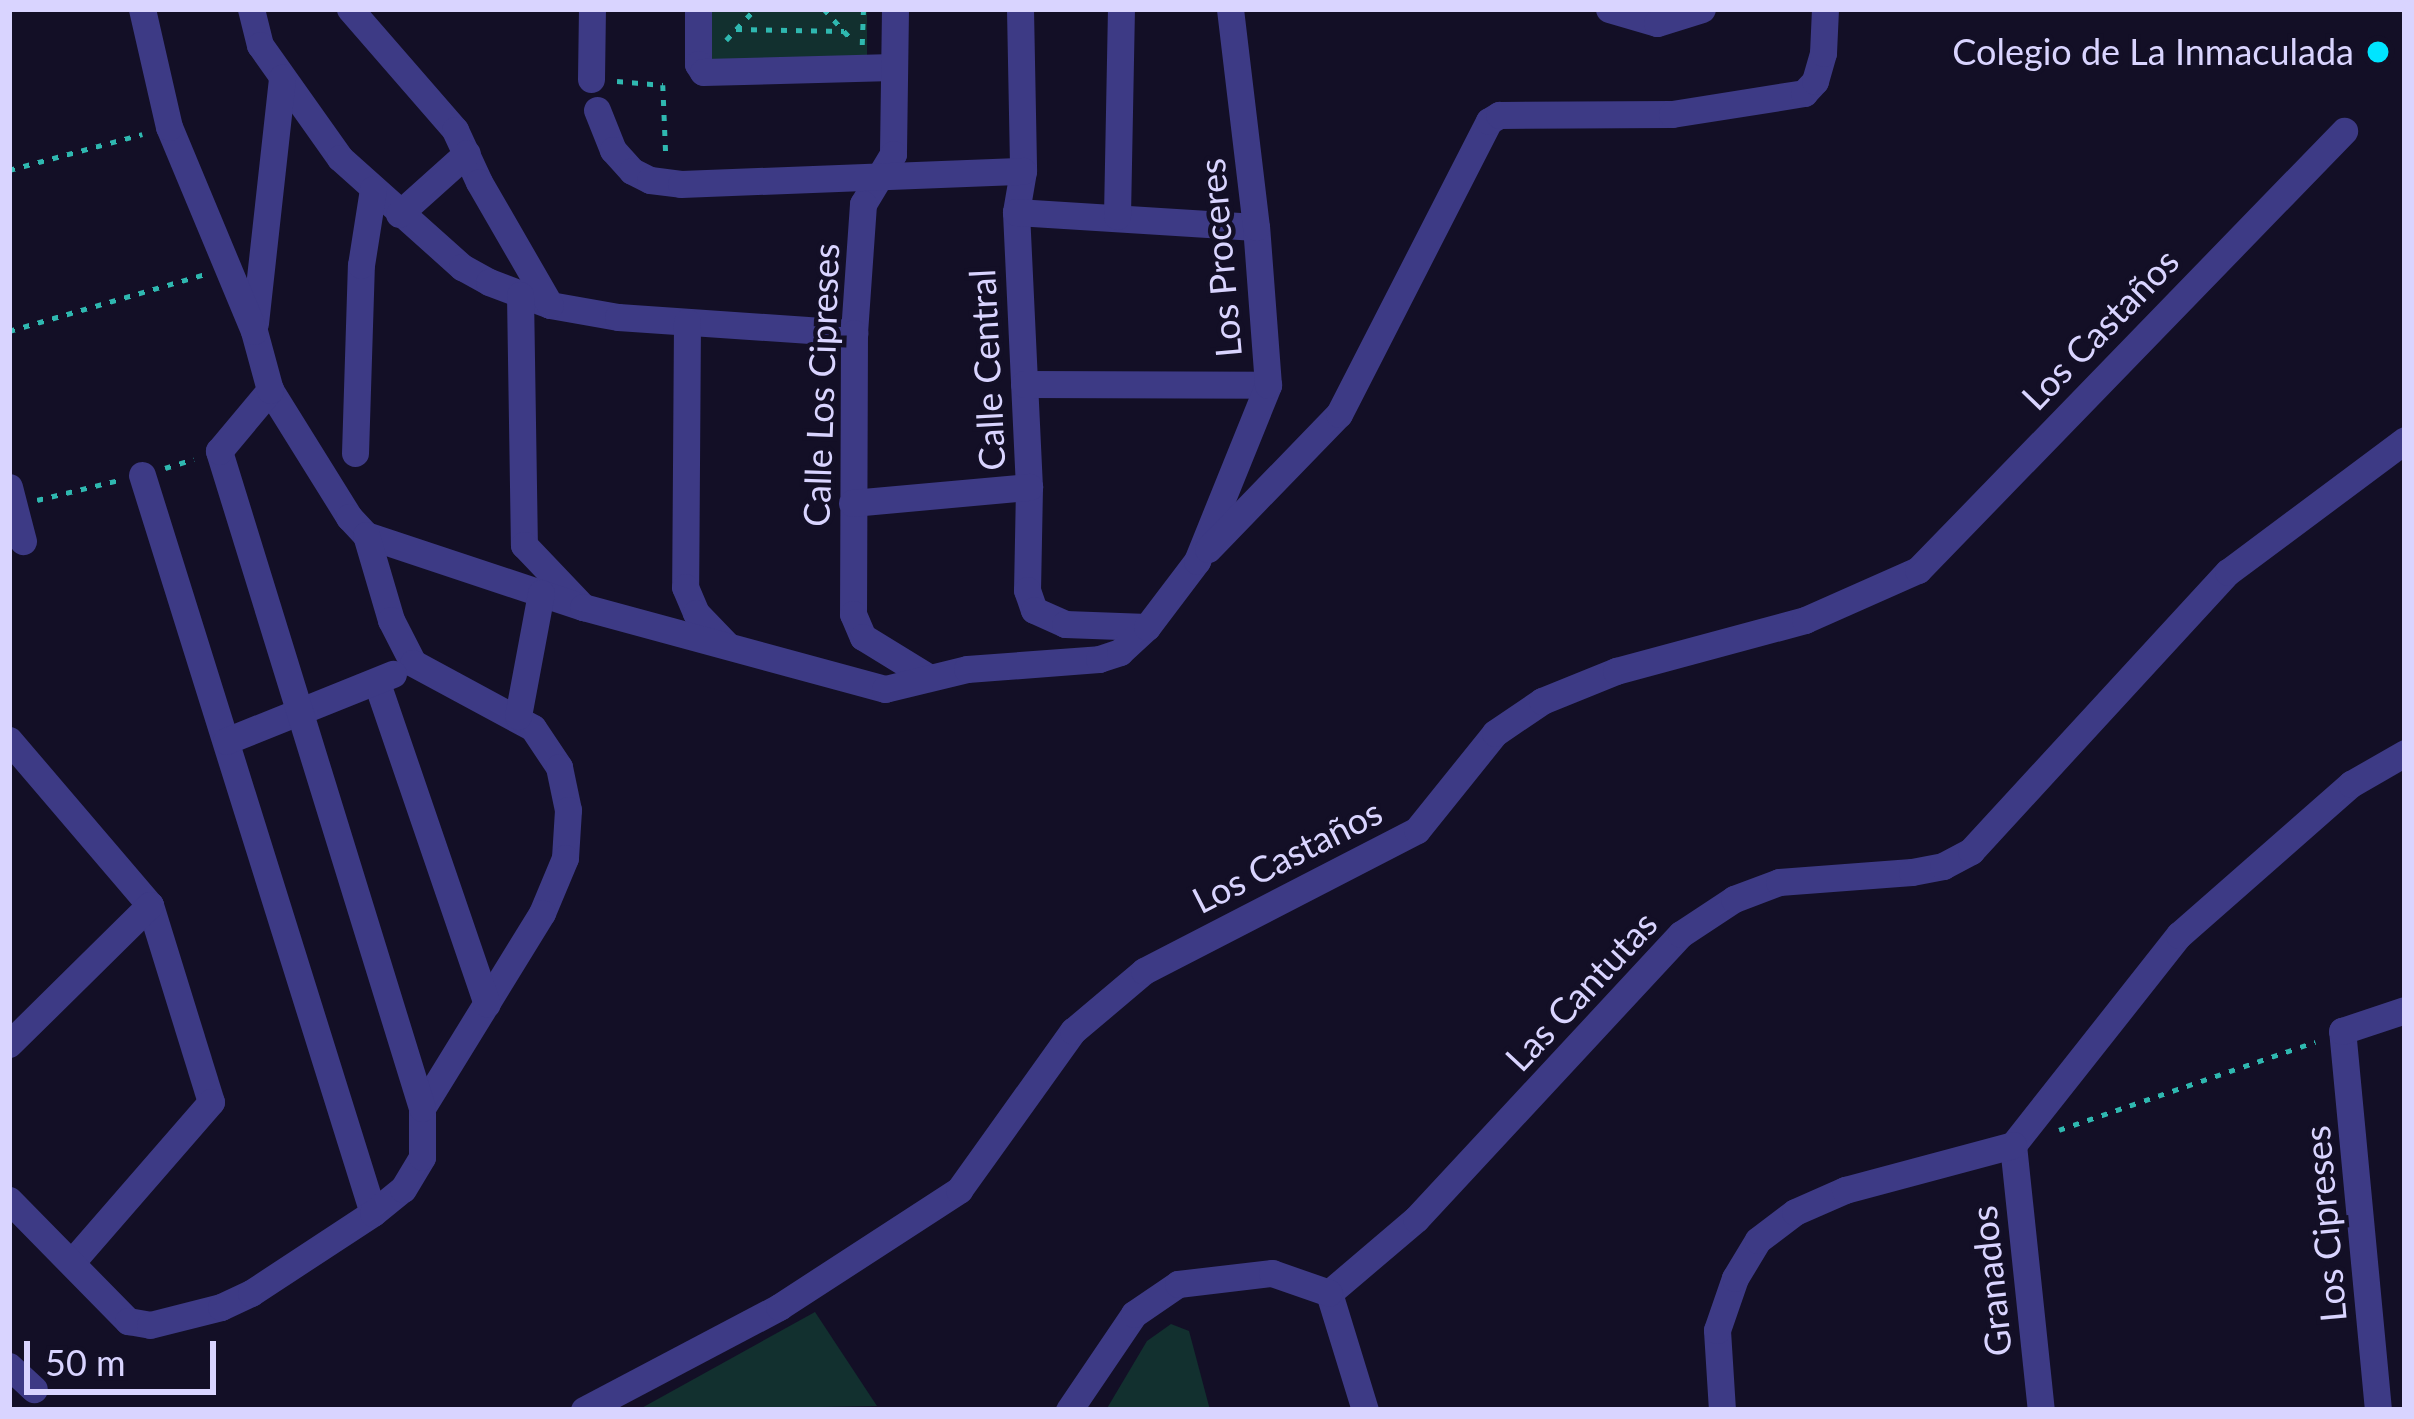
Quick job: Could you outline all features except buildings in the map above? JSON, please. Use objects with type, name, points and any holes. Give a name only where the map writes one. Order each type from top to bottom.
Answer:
[{"type":"street","points":[[142,9],[169,127],[254,331],[270,390],[349,518],[366,535],[583,608],[730,648]]},
{"type":"street","points":[[251,9],[254,34],[340,158],[462,267],[550,305],[687,322],[854,333]]},
{"type":"street","points":[[350,9],[448,120],[550,305]]},
{"type":"street","points":[[591,80],[592,9]]},
{"type":"street","points":[[698,9],[699,69],[885,67]]},
{"type":"street","name":"Calle Los Cipreses","points":[[895,9],[885,67],[893,154],[863,204],[854,333],[854,614],[863,637],[928,676]]},
{"type":"street","name":"Calle Central","points":[[1020,9],[1023,170],[1016,212],[1028,487],[1027,590],[1034,610],[1065,624],[1147,626]]},
{"type":"street","points":[[1117,216],[1121,9]]},
{"type":"street","name":"Los Proceres","points":[[730,648],[885,689],[928,676],[1010,662],[1099,659],[1120,652],[1147,626],[1197,561],[1268,385],[1256,227],[1230,9]]},
{"type":"street","points":[[1609,9],[1657,23],[1702,9]]},
{"type":"street","points":[[1197,561],[1339,414],[1489,121],[1499,115],[1672,114],[1804,92],[1815,81],[1825,9]]},
{"type":"street","points":[[254,331],[282,77]]},
{"type":"street","points":[[597,110],[613,150],[632,171],[650,180],[738,182],[886,172],[1023,170]]},
{"type":"street","name":"Los Castaños","points":[[595,1408],[779,1307],[959,1190],[1073,1031],[1144,971],[1417,830],[1496,733],[1542,701],[1616,671],[1805,620],[1918,570],[2344,131]]},
{"type":"street","points":[[399,214],[466,154]]},
{"type":"street","points":[[355,453],[361,265],[373,189]]},
{"type":"street","points":[[1016,212],[1256,227]]},
{"type":"street","points":[[520,295],[524,545],[583,608]]},
{"type":"street","points":[[687,322],[685,587],[696,613],[730,648]]},
{"type":"street","points":[[1024,384],[1268,385]]},
{"type":"street","points":[[9,1200],[128,1321],[150,1324],[221,1307],[373,1213],[416,1173],[422,1157],[422,1108],[219,452],[270,390]]},
{"type":"street","name":"Las Cantutas","points":[[1328,1293],[1416,1219],[1681,934],[1734,899],[1779,882],[1928,869],[1971,851],[2228,572],[2405,440]]},
{"type":"street","points":[[142,475],[373,1213]]},
{"type":"street","points":[[852,502],[1028,487]]},
{"type":"street","points":[[9,488],[22,541]]},
{"type":"street","points":[[366,535],[396,633],[412,664],[518,716],[549,746],[559,767],[568,836],[542,913],[422,1108]]},
{"type":"street","points":[[518,716],[541,593]]},
{"type":"street","points":[[226,741],[301,715],[412,664]]},
{"type":"street","points":[[377,683],[487,1004]]},
{"type":"street","points":[[11,746],[150,905],[211,1102],[72,1262]]},
{"type":"street","points":[[1721,1410],[1718,1330],[1735,1278],[1758,1240],[1795,1212],[1845,1190],[2013,1145],[2179,935],[2351,784],[2405,753]]},
{"type":"street","points":[[9,1044],[150,905]]},
{"type":"street","points":[[2342,1031],[2405,1010]]},
{"type":"street","name":"Los Cipreses","points":[[2342,1031],[2378,1410]]},
{"type":"street","name":"Granados","points":[[2013,1145],[2041,1410]]},
{"type":"street","points":[[1069,1410],[1134,1313],[1178,1284],[1273,1273],[1328,1293],[1365,1410]]},
{"type":"street","points":[[9,1366],[34,1389]]},
{"type":"path","points":[[824,9],[885,67]]},
{"type":"path","points":[[736,28],[844,31]]},
{"type":"path","points":[[591,80],[663,85],[664,156],[683,162]]},
{"type":"path","points":[[9,170],[169,127]]},
{"type":"path","points":[[9,331],[228,268]]},
{"type":"path","points":[[2056,1131],[2250,1068],[2342,1031]]},
{"type":"green space","points":[[706,9],[867,9],[867,59],[706,59]]},
{"type":"green space","points":[[815,1312],[877,1406],[638,1410]]},
{"type":"green space","points":[[1171,1324],[1189,1331],[1210,1410],[1106,1410],[1147,1341]]},
{"type":"place","name":"Colegio de La Inmaculada","points":[[2378,52]]}]
